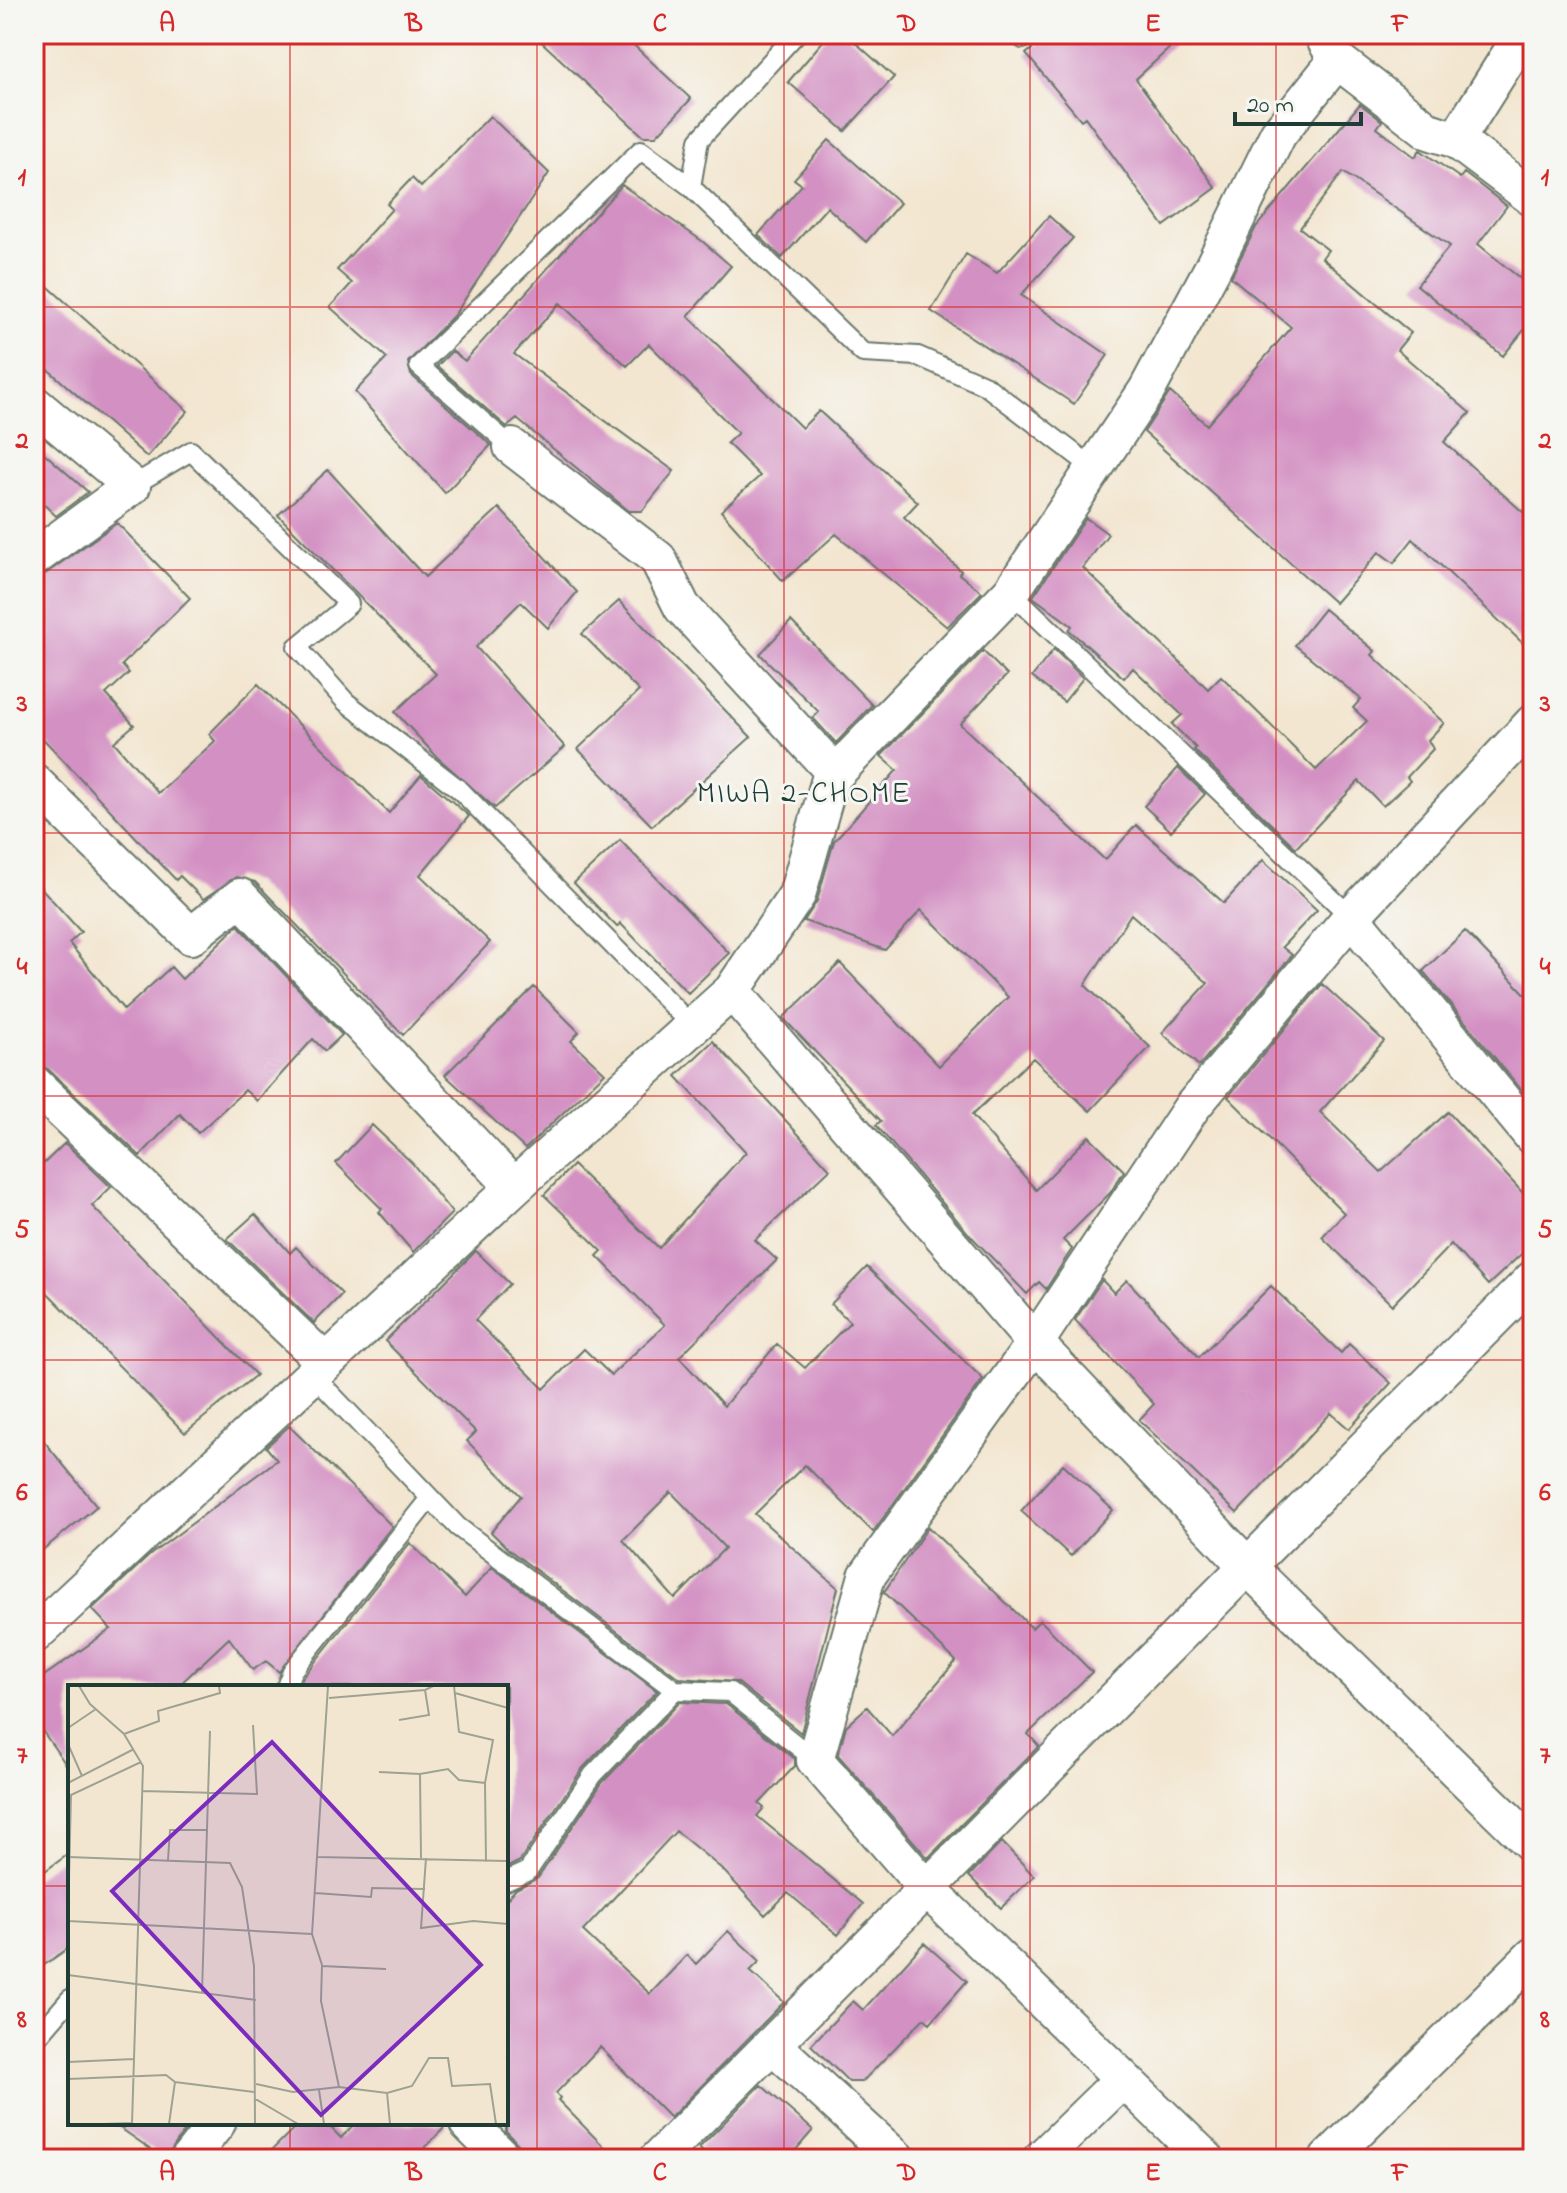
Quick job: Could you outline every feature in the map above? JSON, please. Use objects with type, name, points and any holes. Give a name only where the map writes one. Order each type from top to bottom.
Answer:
[{"type":"street","points":[[1456,140],[1523,34]]},
{"type":"street","points":[[34,1635],[514,1187],[732,991],[797,895],[830,779],[1011,592],[1147,390],[1212,269],[1278,134],[1330,47],[1429,131],[1456,140],[1533,198]]},
{"type":"street","points":[[34,404],[132,486],[34,558]]},
{"type":"street","points":[[512,447],[658,559],[682,607],[835,773]]},
{"type":"street","points":[[1206,2159],[927,1889],[815,1760],[867,1576],[1035,1343],[1192,1107],[1351,917],[1533,723]]},
{"type":"street","points":[[34,782],[191,936],[240,897],[514,1187]]},
{"type":"street","points":[[1351,917],[1533,1137]]},
{"type":"street","points":[[732,991],[1035,1343],[1249,1568],[1533,1845]]},
{"type":"street","points":[[34,1084],[318,1368]]},
{"type":"street","points":[[658,2159],[774,2046],[1533,1279]]},
{"type":"street","points":[[1328,2159],[1533,1956]]},
{"type":"street","points":[[774,2046],[897,2159]]},
{"type":"street","points":[[1041,2159],[1123,2079]]},
{"type":"street","points":[[189,2159],[215,2125]]},
{"type":"street","points":[[470,2125],[504,2159]]},
{"type":"lane","points":[[691,187],[699,140],[796,34]]},
{"type":"lane","points":[[1017,34],[1023,39],[1028,34]]},
{"type":"lane","points":[[512,447],[419,366],[641,150],[691,187],[863,353],[918,356],[986,386],[1095,469]]},
{"type":"lane","points":[[132,486],[191,451],[203,462],[349,604],[297,647],[346,702],[460,790],[691,1025]]},
{"type":"lane","points":[[1011,592],[1351,917]]},
{"type":"lane","points":[[318,1368],[458,1527],[675,1690],[730,1692],[815,1760]]},
{"type":"lane","points":[[287,1685],[292,1671],[430,1498]]},
{"type":"lane","points":[[508,1880],[528,1871],[593,1775],[675,1690]]},
{"type":"lane","points":[[34,2041],[68,2001]]},
{"type":"building","points":[[533,34],[622,34],[691,99],[656,136],[643,136]]},
{"type":"building","points":[[829,34],[846,34],[894,77],[845,131],[788,82]]},
{"type":"building","points":[[1050,34],[1185,34],[1136,79],[1216,188],[1164,226],[1085,117],[1081,120],[1026,54]]},
{"type":"building","points":[[1360,104],[1382,121],[1377,128],[1415,157],[1420,150],[1460,178],[1464,173],[1507,206],[1478,244],[1533,289],[1533,319],[1503,356],[1417,285],[1450,246],[1343,172],[1300,228],[1328,250],[1322,258],[1411,333],[1397,350],[1470,413],[1444,442],[1533,521],[1533,653],[1413,539],[1394,563],[1379,552],[1335,603],[1144,432],[1170,392],[1207,425],[1291,327],[1231,277],[1256,227]]},
{"type":"building","points":[[490,116],[549,173],[455,314],[408,362],[411,375],[491,445],[445,493],[355,392],[387,358],[330,307],[352,283],[337,270],[392,209],[387,204],[412,178],[421,187]]},
{"type":"building","points":[[829,140],[900,203],[866,242],[827,207],[782,258],[758,235],[802,185],[794,179]]},
{"type":"building","points":[[622,185],[702,241],[731,266],[688,316],[802,428],[819,411],[918,502],[904,517],[961,571],[959,574],[982,592],[947,627],[836,534],[783,581],[721,511],[760,476],[727,443],[738,433],[649,344],[627,366],[560,303],[514,354],[674,471],[642,511],[629,511],[517,419],[507,427],[437,366],[452,351],[465,361]]},
{"type":"building","points":[[1049,216],[1073,238],[1021,295],[1108,355],[1074,404],[931,311],[966,254],[997,273]]},
{"type":"building","points":[[34,274],[188,411],[147,457],[34,357]]},
{"type":"building","points":[[34,444],[88,492],[56,516],[34,495]]},
{"type":"building","points":[[328,470],[425,577],[499,508],[577,592],[548,628],[521,602],[476,647],[565,747],[495,808],[437,757],[395,712],[436,674],[278,515]]},
{"type":"building","points":[[1086,518],[1108,534],[1083,568],[1208,689],[1221,676],[1316,770],[1367,721],[1353,708],[1361,699],[1295,645],[1324,609],[1375,651],[1372,655],[1444,723],[1428,740],[1433,749],[1407,777],[1410,781],[1383,806],[1359,781],[1296,848],[1194,750],[1196,748],[1172,724],[1182,715],[1133,668],[1124,678],[1069,630],[1072,626],[1033,597]]},
{"type":"building","points":[[117,523],[190,598],[122,665],[129,673],[106,694],[134,725],[114,742],[158,793],[215,741],[209,734],[258,684],[389,813],[421,775],[469,816],[420,875],[490,942],[403,1035],[255,882],[236,877],[203,899],[180,876],[176,880],[34,729],[34,582]]},
{"type":"building","points":[[619,601],[751,737],[652,826],[578,749],[639,691],[582,634]]},
{"type":"building","points":[[791,621],[872,705],[836,743],[813,718],[819,712],[760,654]]},
{"type":"building","points":[[1054,649],[1083,678],[1064,702],[1032,677]]},
{"type":"building","points":[[983,651],[1007,675],[960,724],[1105,860],[1136,825],[1224,903],[1263,860],[1317,910],[1282,947],[1292,955],[1199,1066],[1162,1033],[1208,983],[1131,914],[1085,985],[1150,1047],[1090,1111],[1033,1058],[972,1115],[1036,1190],[1089,1136],[1124,1171],[1110,1193],[1063,1240],[1072,1249],[1046,1289],[1039,1282],[1027,1294],[968,1233],[876,1125],[881,1121],[783,1018],[840,963],[939,1066],[1008,997],[921,910],[885,950],[804,921],[817,901],[834,841],[897,770],[881,756]]},
{"type":"building","points":[[1178,768],[1205,794],[1171,831],[1144,806]]},
{"type":"building","points":[[620,840],[729,953],[688,993],[620,923],[617,927],[574,883]]},
{"type":"building","points":[[34,880],[81,932],[69,943],[124,1010],[171,967],[182,979],[238,925],[342,1035],[325,1051],[313,1039],[257,1101],[245,1090],[198,1133],[180,1114],[140,1156],[48,1069],[34,1064]]},
{"type":"building","points":[[1465,931],[1533,1002],[1533,1104],[1423,971]]},
{"type":"building","points":[[1322,984],[1384,1041],[1320,1112],[1381,1172],[1448,1112],[1533,1204],[1533,1243],[1488,1285],[1451,1244],[1392,1305],[1322,1237],[1344,1213],[1228,1097]]},
{"type":"building","points":[[534,987],[579,1032],[571,1041],[605,1073],[525,1149],[445,1075]]},
{"type":"building","points":[[713,1041],[830,1169],[755,1240],[777,1260],[679,1357],[724,1406],[777,1344],[805,1368],[850,1322],[831,1304],[867,1267],[983,1379],[873,1532],[805,1465],[755,1514],[838,1588],[801,1733],[737,1682],[679,1678],[508,1549],[491,1532],[521,1496],[467,1441],[476,1432],[385,1341],[476,1251],[510,1284],[475,1320],[544,1389],[584,1349],[611,1375],[665,1325],[597,1256],[602,1251],[544,1195],[573,1165],[659,1248],[746,1152],[676,1076]],"holes":[[[671,1492],[725,1548],[675,1599],[623,1540]]]},
{"type":"building","points":[[372,1125],[412,1163],[452,1213],[413,1252],[379,1212],[382,1209],[336,1163]]},
{"type":"building","points":[[65,1143],[111,1187],[92,1206],[256,1375],[185,1433],[34,1279],[34,1173]]},
{"type":"building","points":[[255,1214],[290,1253],[296,1247],[342,1294],[314,1323],[227,1239]]},
{"type":"building","points":[[1102,1280],[1114,1293],[1127,1280],[1199,1357],[1271,1286],[1341,1353],[1349,1344],[1391,1383],[1349,1429],[1331,1413],[1237,1513],[1139,1420],[1154,1404],[1075,1320]]},
{"type":"building","points":[[289,1426],[392,1526],[279,1672],[266,1661],[253,1670],[229,1638],[179,1685],[68,1685],[68,1767],[34,1719],[34,1683],[111,1629],[92,1609],[150,1555],[277,1460],[266,1447]]},
{"type":"building","points":[[34,1429],[97,1506],[34,1557]]},
{"type":"building","points":[[1063,1464],[1113,1510],[1071,1556],[1021,1511]]},
{"type":"building","points":[[928,1527],[1032,1628],[1040,1620],[1092,1672],[1028,1734],[1039,1746],[928,1858],[838,1755],[846,1726],[867,1707],[892,1736],[956,1661],[884,1592]]},
{"type":"building","points":[[410,1543],[465,1597],[492,1567],[657,1691],[583,1768],[520,1861],[508,1867],[508,1685],[300,1685]]},
{"type":"building","points":[[680,1702],[726,1704],[795,1759],[795,1766],[759,1804],[764,1808],[757,1816],[863,1904],[838,1935],[788,1893],[765,1915],[722,1869],[676,1831],[583,1931],[650,1994],[687,1955],[696,1964],[728,1931],[760,1961],[750,1971],[784,2002],[670,2118],[600,2047],[556,2093],[560,2098],[558,2100],[616,2159],[524,2159],[519,2145],[506,2131],[508,1898],[516,1889],[538,1878],[602,1783]]},
{"type":"building","points":[[1002,1842],[1034,1876],[1001,1908],[969,1876]]},
{"type":"building","points":[[68,1854],[68,1948],[34,1972],[34,1879]]},
{"type":"building","points":[[924,1943],[967,1981],[930,2023],[924,2018],[862,2082],[849,2082],[811,2045],[853,2001],[863,2010]]},
{"type":"building","points":[[761,2085],[813,2130],[788,2159],[710,2159],[699,2148]]},
{"type":"building","points":[[116,2125],[189,2125],[165,2159]]},
{"type":"building","points":[[297,2125],[328,2125],[341,2138],[353,2125],[447,2125],[414,2159],[263,2159]]},
{"type":"district","name":"MIWA 2-CHOME","points":[[804,795]]}]
